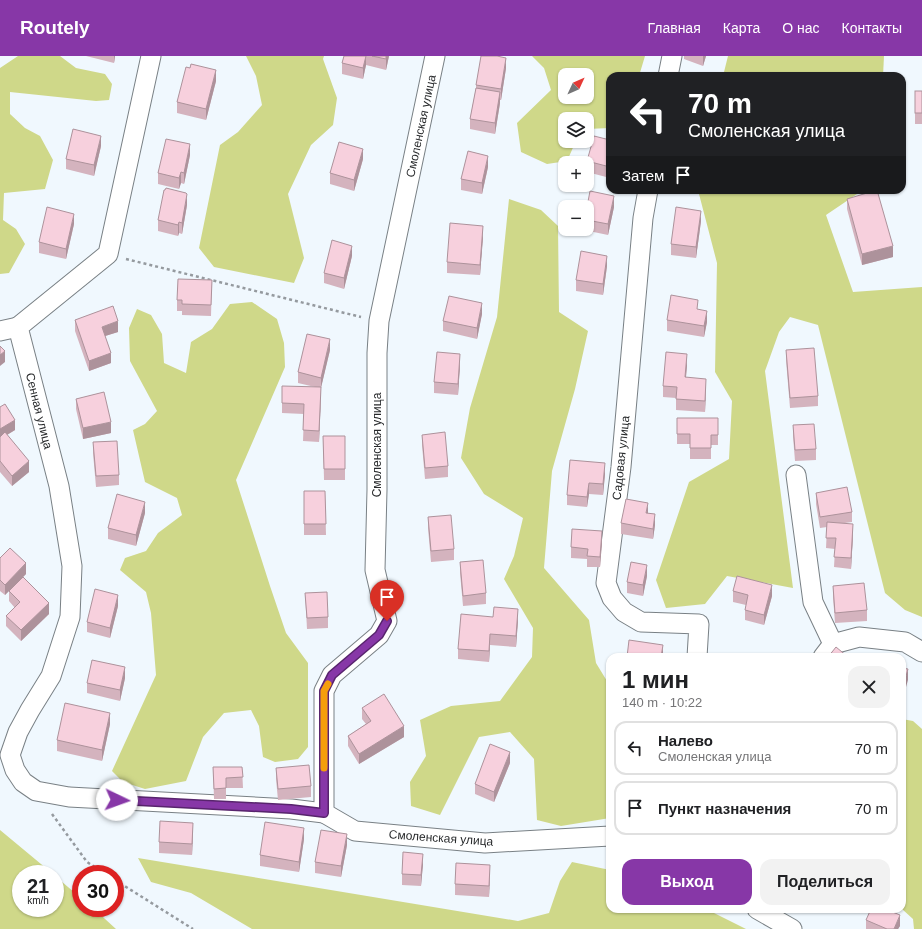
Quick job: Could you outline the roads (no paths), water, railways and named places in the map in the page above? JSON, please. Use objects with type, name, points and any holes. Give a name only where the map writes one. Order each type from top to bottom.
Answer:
[{"type":"street","name":"Сенная улица","points":[[36,791],[23,782],[15,770],[10,755],[18,732],[51,676],[70,617],[72,566],[59,486],[9,329],[108,254],[151,56]]},
{"type":"street","name":"Смоленская улица","points":[[324,813],[324,691],[332,675],[379,635],[387,621],[375,570],[377,490],[376,353],[379,321],[435,56]]},
{"type":"street","points":[[669,72],[672,56]]},
{"type":"street","name":"Садовая улица","points":[[647,194],[643,218],[621,467],[606,583],[612,598],[624,612],[641,622],[699,624],[697,653]]},
{"type":"street","points":[[796,475],[813,602],[828,650],[859,637],[905,642],[922,652]]},
{"type":"street","name":"Смоленская улица","points":[[36,791],[69,797],[291,809],[324,813],[355,831],[485,843],[606,836]]},
{"type":"street","points":[[764,913],[792,929]]}]
